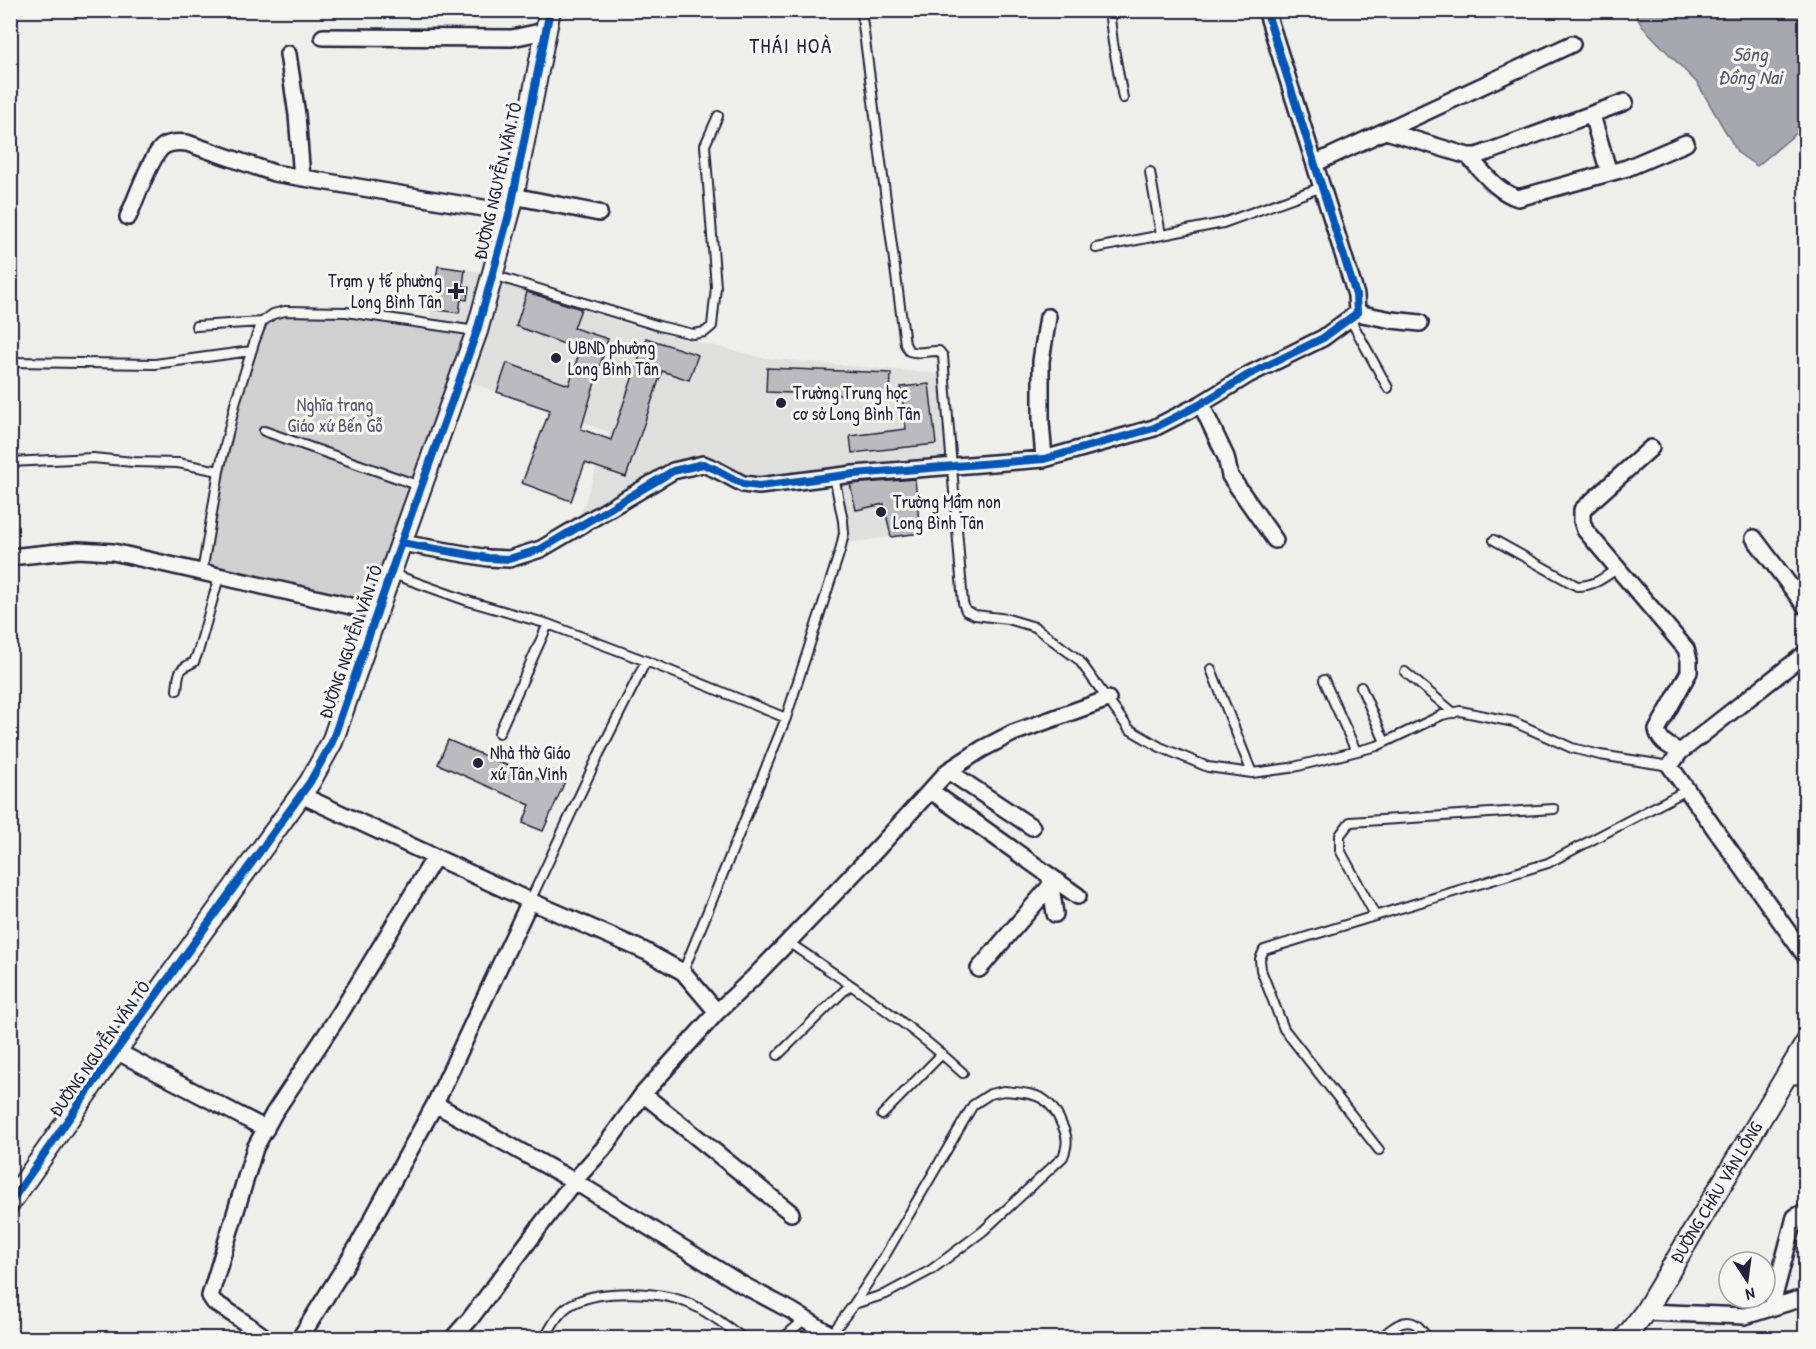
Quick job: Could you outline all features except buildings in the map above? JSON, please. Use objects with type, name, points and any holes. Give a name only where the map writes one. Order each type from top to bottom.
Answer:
[{"type":"street","name":"ĐƯỜNG NGUYỄN VĂN TỎ","points":[[10,1203],[301,795],[332,742],[477,331],[512,202],[550,10]]},
{"type":"street","points":[[1266,10],[1356,295],[1354,316]]},
{"type":"street","points":[[323,37],[512,39],[545,31]]},
{"type":"street","points":[[1316,163],[1572,44]]},
{"type":"street","points":[[288,54],[297,116],[302,178]]},
{"type":"street","points":[[1386,130],[1468,156],[1477,156],[1625,102]]},
{"type":"street","points":[[1592,115],[1610,173]]},
{"type":"street","points":[[128,217],[155,156],[163,147],[176,142],[187,143],[274,173],[302,178],[489,209],[512,202],[599,213]]},
{"type":"street","points":[[1468,156],[1505,194],[1518,198],[1627,168],[1686,143]]},
{"type":"street","points":[[401,543],[488,558],[509,559],[541,549],[673,471],[703,464],[742,484],[759,486],[834,476],[1044,459],[1154,428],[1201,404],[1248,375],[1323,338],[1354,316],[1420,323]]},
{"type":"street","points":[[1044,459],[1041,422],[1041,361],[1048,317]]},
{"type":"street","points":[[1201,404],[1226,457],[1230,476],[1275,540]]},
{"type":"street","points":[[1651,448],[1582,510],[1582,521],[1584,530],[1686,649],[1689,672],[1657,730],[1660,740],[1680,752]]},
{"type":"street","points":[[1754,538],[1806,607]]},
{"type":"street","points":[[10,557],[78,550],[113,552],[377,612]]},
{"type":"street","points":[[1806,653],[1680,752],[1670,766],[1806,957]]},
{"type":"street","points":[[453,1338],[470,1319],[574,1181],[603,1149],[643,1094],[717,1012],[788,942],[948,771],[982,749],[1013,733],[1108,699]]},
{"type":"street","points":[[948,771],[1032,827]]},
{"type":"street","points":[[931,791],[1050,880],[1078,896]]},
{"type":"street","points":[[301,795],[530,901],[645,951],[683,972],[717,1012]]},
{"type":"street","points":[[266,1338],[214,1302],[210,1296],[255,1148],[274,1113],[340,1012],[435,857]]},
{"type":"street","points":[[1050,880],[1055,914]]},
{"type":"street","points":[[979,969],[1050,880]]},
{"type":"street","points":[[300,1338],[357,1247],[435,1104],[530,901]]},
{"type":"street","name":"ĐƯỜNG CHÂU VĂN LỒNG","points":[[1625,1338],[1645,1312],[1806,1043]]},
{"type":"street","points":[[117,1051],[266,1129]]},
{"type":"street","points":[[643,1094],[791,1213]]},
{"type":"street","points":[[435,1104],[574,1181],[743,1285],[833,1336]]},
{"type":"street","points":[[1777,1285],[1795,1217],[1806,1211]]},
{"type":"street","points":[[1777,1306],[1796,1299],[1806,1300]]},
{"type":"street","points":[[1645,1312],[1744,1316],[1764,1310]]},
{"type":"lane","points":[[861,10],[905,344],[909,351],[915,354],[931,350],[939,351],[943,356],[963,603],[966,611],[975,615],[1008,619],[1035,627],[1079,660],[1129,729],[1160,747],[1208,767],[1252,773],[1290,768],[1385,742],[1442,716],[1460,711],[1514,722],[1572,748],[1600,755],[1670,766]]},
{"type":"lane","points":[[1109,10],[1123,98]]},
{"type":"lane","points":[[492,274],[659,326],[693,334],[705,332],[712,326],[716,287],[705,145],[718,116]]},
{"type":"lane","points":[[1150,172],[1161,235]]},
{"type":"lane","points":[[1096,248],[1223,223],[1322,187]]},
{"type":"lane","points":[[196,326],[262,322],[273,314],[285,311],[346,312],[477,331]]},
{"type":"lane","points":[[1354,316],[1388,388]]},
{"type":"lane","points":[[202,573],[219,471],[236,400],[262,322]]},
{"type":"lane","points":[[10,362],[155,364],[252,351]]},
{"type":"lane","points":[[264,431],[421,486]]},
{"type":"lane","points":[[10,462],[93,458],[178,463],[219,471]]},
{"type":"lane","points":[[683,972],[786,718],[840,551],[844,533],[834,476]]},
{"type":"lane","points":[[1494,540],[1577,586],[1586,586],[1599,581],[1618,568]]},
{"type":"lane","points":[[390,573],[468,601],[548,624],[786,718]]},
{"type":"lane","points":[[177,690],[180,670],[194,662],[198,652],[219,577]]},
{"type":"lane","points":[[500,733],[548,624]]},
{"type":"lane","points":[[530,901],[598,756],[646,662]]},
{"type":"lane","points":[[1211,669],[1252,773]]},
{"type":"lane","points":[[1405,672],[1454,713]]},
{"type":"lane","points":[[1324,680],[1356,751]]},
{"type":"lane","points":[[1361,687],[1385,742]]},
{"type":"lane","points":[[1379,1150],[1284,1029],[1261,970],[1260,959],[1264,950],[1548,863],[1687,790]]},
{"type":"lane","points":[[1375,915],[1340,850],[1340,835],[1350,822],[1554,809]]},
{"type":"lane","points":[[788,942],[850,985],[942,1054],[963,1073]]},
{"type":"lane","points":[[778,1055],[850,985]]},
{"type":"lane","points":[[882,1115],[942,1054]]},
{"type":"lane","points":[[1785,1079],[1806,1080]]},
{"type":"lane","points":[[833,1336],[880,1264],[973,1105],[990,1094],[1004,1091],[1032,1094],[1050,1103],[1066,1134],[1067,1146],[1063,1157],[982,1231],[932,1270],[886,1294],[854,1304]]},
{"type":"lane","points":[[545,1338],[562,1311],[573,1303],[611,1294],[666,1296],[688,1303],[743,1338]]},
{"type":"lane","points":[[783,1338],[805,1319]]},
{"type":"lane","points":[[1380,1338],[1397,1324],[1407,1322],[1414,1323],[1428,1338]]},
{"type":"shaded area","name":"Trạm y tế phường Long Bình Tân","points":[[438,266],[483,272],[469,325],[430,320]]},
{"type":"shaded area","name":"Trường Trung học cơ sở Long Bình Tân","points":[[499,282],[643,329],[764,358],[940,374],[948,460],[763,480],[744,478],[705,458],[579,519],[609,432],[469,382],[487,335]]},
{"type":"shaded area","name":"Trường Mầm non Long Bình Tân","points":[[915,475],[920,533],[846,543],[839,482]]},
{"type":"green space","name":"Nghĩa trang Giáo xứ Bến Gỗ","points":[[287,315],[345,316],[465,334],[369,604],[207,568],[223,471],[255,351],[265,324],[274,318]]},
{"type":"water","name":"Sông Đồng Nai","points":[[1633,11],[1805,11],[1805,126],[1757,166],[1738,153],[1698,84],[1642,26]]},
{"type":"cycle path","points":[[10,1203],[116,1051],[310,782],[332,742],[477,331],[511,207],[550,10]]},
{"type":"cycle path","points":[[401,543],[488,558],[509,559],[541,549],[673,471],[703,464],[743,484],[759,486],[854,474],[1044,459],[1154,428],[1201,404],[1248,375],[1323,338],[1357,313],[1356,295],[1266,10]]},
{"type":"place","name":"Trạm y tế phường Long Bình Tân","points":[[456,291]]},
{"type":"place","name":"UBND phường Long Bình Tân","points":[[556,358]]},
{"type":"place","name":"Trường Trung học cơ sở Long Bình Tân","points":[[781,403]]},
{"type":"place","name":"Trường Mầm non Long Bình Tân","points":[[881,512]]},
{"type":"place","name":"Nhà thờ Giáo xứ Tân Vinh","points":[[478,763]]},
{"type":"district","name":"THÁI HOÀ","points":[[791,46]]}]
